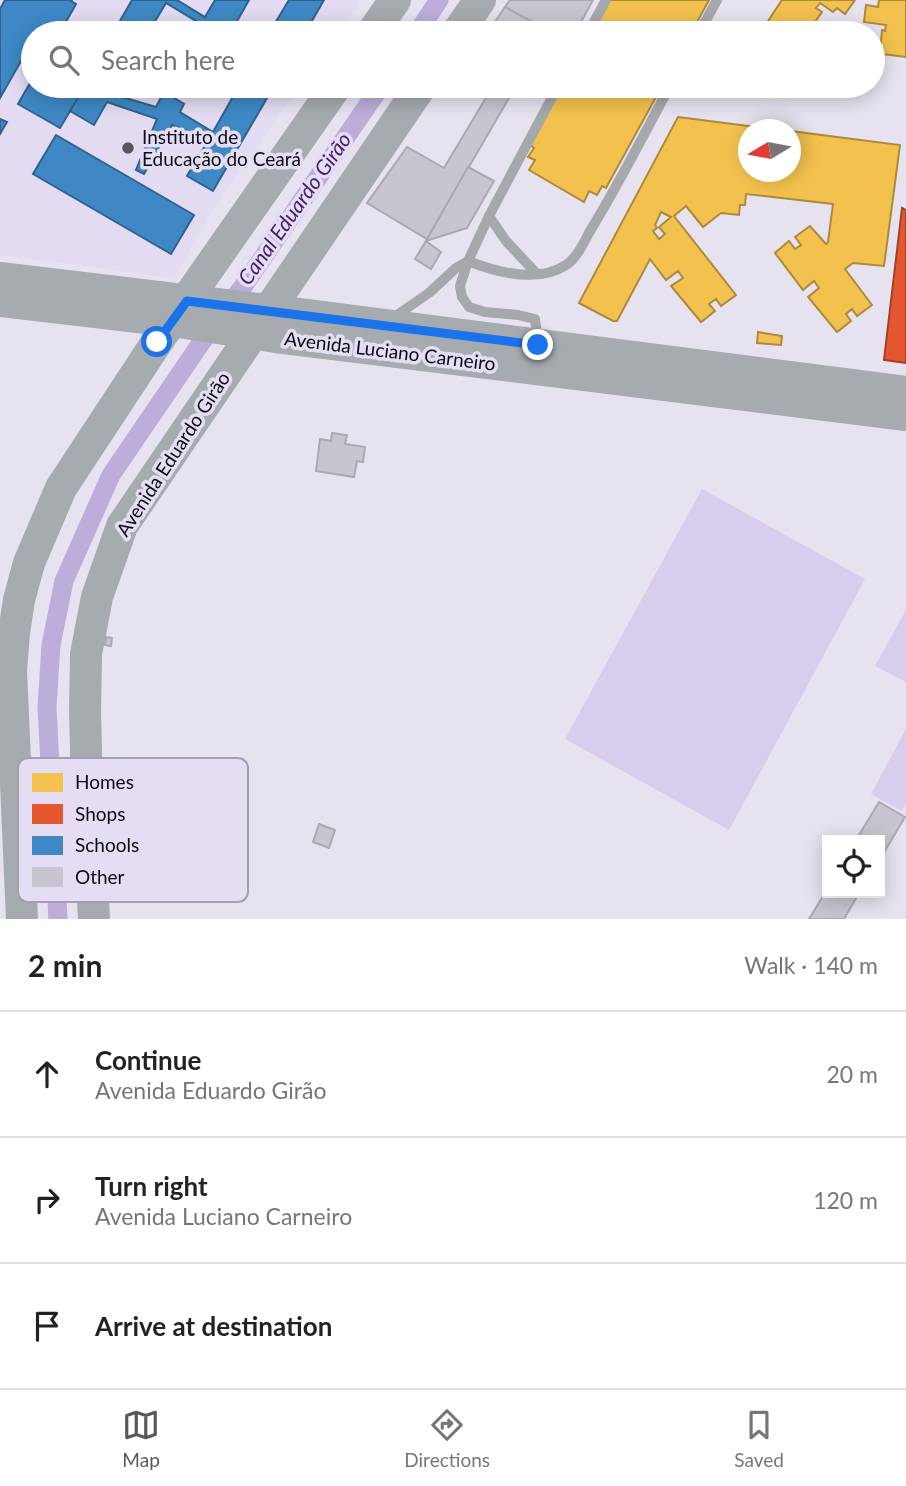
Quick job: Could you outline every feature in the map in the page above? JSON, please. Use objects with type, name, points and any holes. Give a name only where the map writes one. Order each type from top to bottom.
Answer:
[{"type":"main road","points":[[381,21],[396,0]]},
{"type":"main road","points":[[465,21],[480,0]]},
{"type":"main road","points":[[18,829],[11,671],[19,600],[29,563],[61,488],[188,312],[328,98]]},
{"type":"main road","name":"Avenida Eduardo Girão","points":[[86,758],[86,654],[97,597],[122,526],[251,321],[412,98]]},
{"type":"main road","name":"Avenida Luciano Carneiro","points":[[0,278],[188,312],[906,415]]},
{"type":"main road","name":"Avenida Luciano Carneiro","points":[[0,300],[188,312]]},
{"type":"main road","name":"Avenida Luciano Carneiro","points":[[251,321],[383,325],[906,392]]},
{"type":"lane","points":[[595,21],[606,0]]},
{"type":"lane","points":[[705,21],[716,0]]},
{"type":"lane","points":[[538,345],[535,319],[485,312],[470,307],[462,297],[460,286],[468,261],[489,216],[552,98]]},
{"type":"lane","points":[[468,261],[509,274],[537,274],[567,265],[598,218],[663,98]]},
{"type":"lane","points":[[489,216],[506,241],[537,274]]},
{"type":"lane","points":[[383,325],[429,293],[456,268],[468,261]]},
{"type":"shaded area","name":"Instituto de Educação do Ceará","points":[[0,0],[361,0],[346,21],[21,21],[21,98],[292,98],[213,210],[174,278],[0,255]]},
{"type":"shaded area","points":[[702,489],[865,579],[729,830],[565,739]]},
{"type":"shaded area","points":[[906,610],[906,682],[875,666]]},
{"type":"shaded area","points":[[906,729],[906,803],[902,811],[871,794]]},
{"type":"building: Homes","points":[[609,0],[709,0],[698,21],[598,21]]},
{"type":"building: Homes","points":[[782,0],[855,0],[845,14],[837,8],[833,12],[820,3],[816,8],[822,12],[816,21],[768,21]]},
{"type":"building: Homes","points":[[879,0],[906,0],[906,57],[885,54],[885,21],[864,21],[866,5],[878,7]]},
{"type":"building: Homes","points":[[555,98],[655,98],[606,188],[602,186],[597,195],[589,191],[584,202],[529,170],[535,160],[528,157],[534,148],[529,144]]},
{"type":"building: Homes","points":[[678,117],[738,125],[738,182],[801,182],[801,132],[900,145],[884,266],[853,263],[845,269],[872,305],[857,316],[852,309],[846,314],[851,321],[837,332],[808,297],[819,288],[814,281],[803,290],[775,253],[789,241],[795,249],[801,245],[795,237],[810,226],[826,244],[833,204],[746,194],[745,205],[740,205],[739,215],[721,213],[703,227],[686,206],[674,216],[736,295],[721,306],[716,299],[709,304],[715,311],[701,322],[671,286],[683,278],[678,271],[666,280],[650,259],[617,321],[579,303]],"holes":[[[661,212],[671,217],[659,227],[665,234],[659,239],[653,231],[657,228],[655,225]]]},
{"type":"building: Homes","points":[[758,332],[782,336],[781,345],[757,343]]},
{"type":"building: Shops","points":[[902,208],[906,210],[906,363],[884,360]]},
{"type":"building: Schools","points":[[5,0],[72,0],[76,4],[66,21],[21,21],[21,61],[0,98],[0,9]]},
{"type":"building: Schools","points":[[132,0],[177,0],[205,17],[215,0],[249,0],[237,21],[196,21],[166,3],[155,21],[120,21]]},
{"type":"building: Schools","points":[[289,0],[324,0],[312,21],[276,21]]},
{"type":"building: Schools","points":[[21,98],[78,98],[60,128],[18,104]]},
{"type":"building: Schools","points":[[78,98],[126,98],[156,107],[161,98],[174,98],[184,104],[180,112],[213,132],[232,98],[267,98],[213,191],[187,176],[209,139],[172,125],[144,174],[136,170],[157,119],[107,102],[94,125],[70,111]]},
{"type":"building: Schools","points":[[0,119],[7,122],[0,134]]},
{"type":"building: Schools","points":[[56,135],[194,215],[171,254],[33,174]]},
{"type":"building: Other","points":[[510,0],[593,0],[582,21],[530,21],[505,7]]},
{"type":"building: Other","points":[[505,7],[530,21],[495,21]]},
{"type":"building: Other","points":[[486,98],[509,98],[427,239],[367,203],[407,147],[444,168]]},
{"type":"building: Other","points":[[468,167],[494,181],[467,228],[426,241]]},
{"type":"building: Other","points":[[426,241],[441,252],[431,269],[415,259]]},
{"type":"building: Other","points":[[332,433],[347,435],[345,444],[365,447],[363,462],[357,461],[354,477],[316,471],[320,439],[331,441]]},
{"type":"building: Other","points":[[106,637],[112,638],[111,646],[105,645]]},
{"type":"building: Other","points":[[879,802],[905,817],[885,851],[885,835],[859,835]]},
{"type":"building: Other","points":[[319,824],[335,830],[329,848],[313,842]]},
{"type":"building: Other","points":[[822,898],[856,898],[844,919],[809,919]]},
{"type":"waterway","name":"Canal Eduardo Girão","points":[[425,21],[439,0]]},
{"type":"waterway","name":"Canal Eduardo Girão","points":[[50,758],[47,707],[51,645],[64,581],[111,475],[373,98]]},
{"type":"waterway","name":"Canal Eduardo Girão","points":[[57,902],[58,919]]},
{"type":"place","name":"Instituto de Educação do Ceará","points":[[128,148]]},
{"type":"route","points":[[157,342],[187,301],[538,345]]}]
